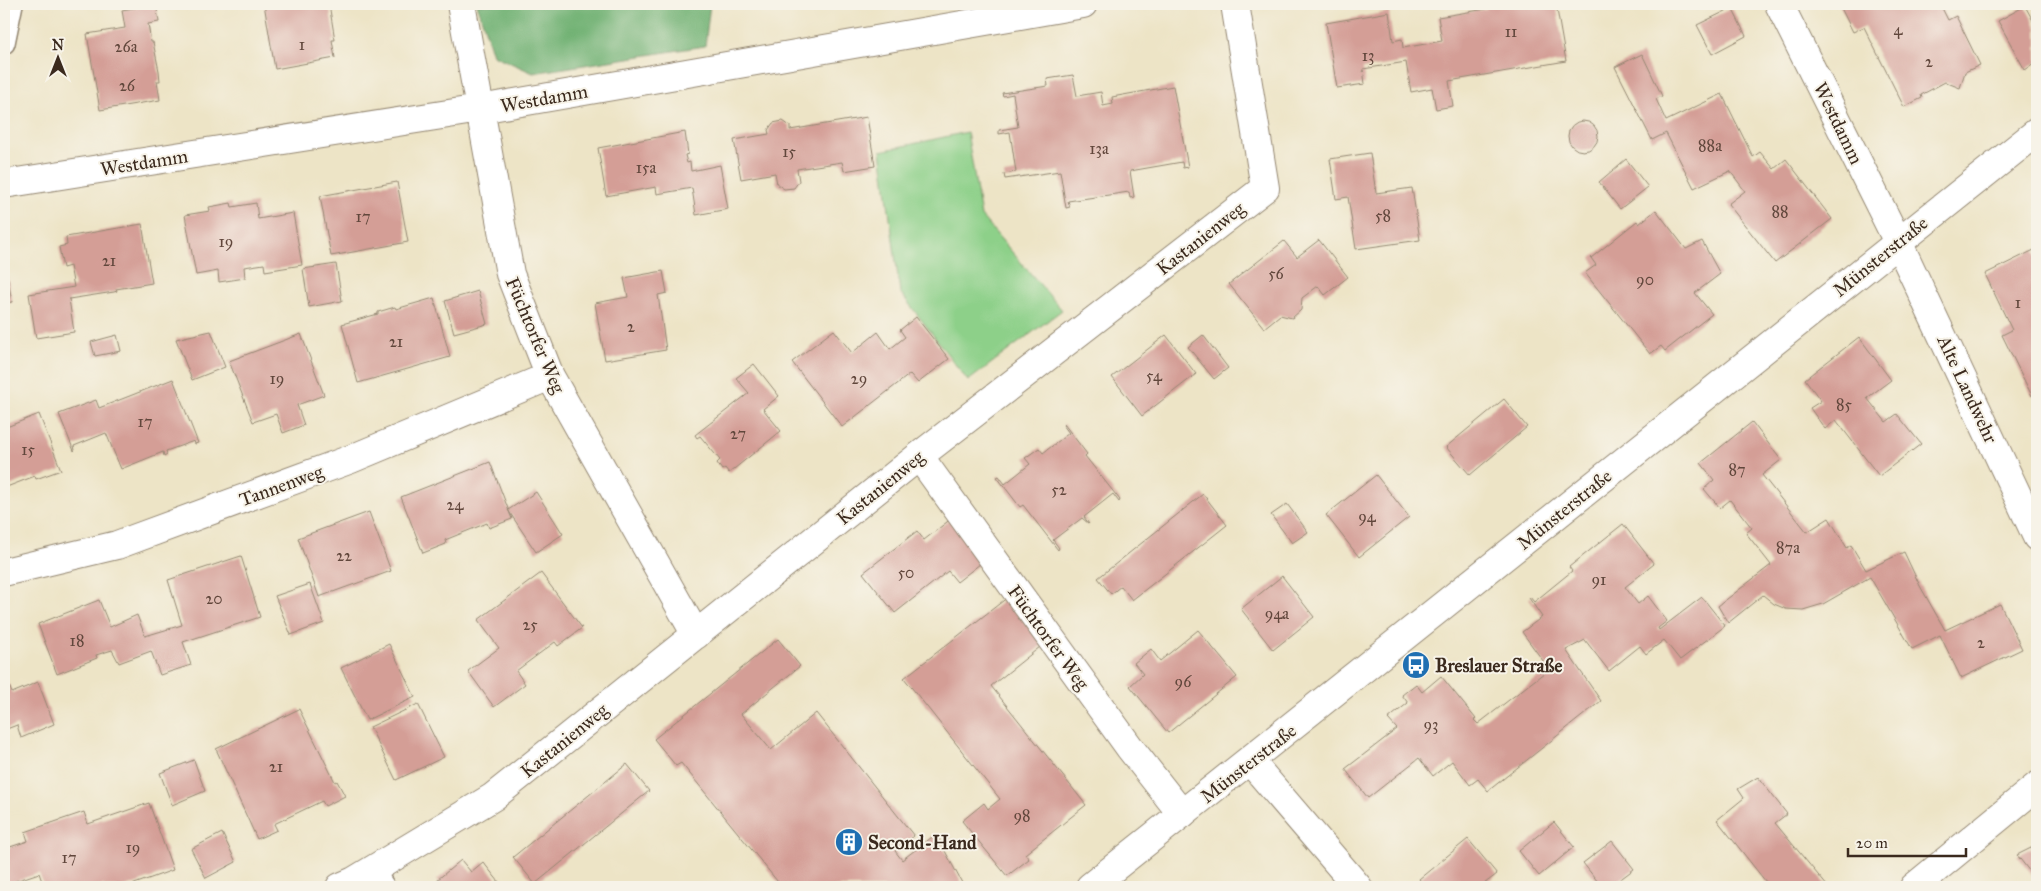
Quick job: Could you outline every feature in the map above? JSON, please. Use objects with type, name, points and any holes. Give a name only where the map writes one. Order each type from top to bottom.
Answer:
[{"type":"street","name":"Füchtorfer Weg","points":[[461,4],[510,274],[550,376],[696,635]]},
{"type":"street","name":"Westdamm","points":[[4,184],[480,110],[956,15],[1083,4]]},
{"type":"street","name":"Kastanienweg","points":[[340,887],[354,882],[378,878],[494,797],[919,456],[1265,188],[1235,4]]},
{"type":"street","name":"Westdamm","points":[[1779,4],[1898,242]]},
{"type":"street","name":"Münsterstraße","points":[[1090,887],[2037,132]]},
{"type":"street","name":"Alte Landwehr","points":[[1898,242],[2037,537]]},
{"type":"street","name":"Tannenweg","points":[[4,572],[117,545],[351,459],[550,376]]},
{"type":"street","name":"Füchtorfer Weg","points":[[919,456],[1130,748],[1182,814]]},
{"type":"street","points":[[1250,761],[1358,887]]},
{"type":"street","points":[[1914,887],[2037,786]]},
{"type":"lane","points":[[4,43],[12,4]]},
{"type":"green space","points":[[477,4],[710,4],[705,46],[533,73],[493,55]]},
{"type":"green space","points":[[967,132],[981,216],[1062,310],[968,381],[900,292],[881,151]]},
{"type":"building","points":[[156,4],[159,22],[148,24],[159,71],[160,81],[157,81],[160,100],[100,110],[87,34],[125,28],[122,10]]},
{"type":"building","points":[[264,4],[329,4],[335,40],[332,40],[335,58],[275,69]]},
{"type":"building","points":[[1485,4],[1556,4],[1566,61],[1449,81],[1453,106],[1436,109],[1432,88],[1411,92],[1406,62],[1363,69],[1365,84],[1337,88],[1326,23],[1389,12],[1393,41],[1402,39],[1403,48],[1442,41],[1438,17],[1486,9]]},
{"type":"building","points":[[1839,4],[1940,4],[1948,20],[1956,16],[1980,65],[1965,72],[1960,88],[1945,82],[1921,95],[1922,98],[1904,107],[1864,27],[1853,32]]},
{"type":"building","points":[[2025,6],[2037,28],[2037,62],[2025,70],[1998,21]]},
{"type":"building","points":[[1732,8],[1746,36],[1712,54],[1697,25]]},
{"type":"building","points":[[1642,54],[1662,96],[1656,99],[1666,121],[1722,94],[1753,157],[1760,152],[1774,169],[1786,159],[1832,219],[1775,263],[1728,204],[1745,191],[1730,171],[1694,188],[1666,133],[1652,140],[1615,67]]},
{"type":"building","points":[[1073,75],[1077,96],[1101,92],[1103,106],[1113,104],[1112,97],[1173,86],[1188,167],[1183,168],[1182,162],[1130,171],[1134,197],[1130,198],[1129,192],[1068,201],[1070,207],[1066,208],[1060,171],[1005,179],[1004,174],[1016,172],[1010,132],[999,134],[999,130],[1018,127],[1013,94],[1003,96],[1002,93],[1048,86],[1047,79]]},
{"type":"building","points":[[867,117],[875,166],[844,171],[842,162],[797,169],[799,181],[794,188],[784,189],[777,184],[775,173],[741,179],[734,140],[769,134],[768,130],[773,123],[783,121],[790,126],[790,130]]},
{"type":"building","points":[[1583,121],[1589,122],[1597,130],[1597,142],[1589,150],[1583,151],[1577,150],[1569,142],[1568,136],[1569,130],[1577,122]]},
{"type":"building","points":[[685,132],[688,154],[685,155],[687,163],[690,162],[691,171],[720,165],[728,209],[696,215],[692,188],[657,194],[656,187],[606,196],[598,148]]},
{"type":"building","points":[[1370,153],[1376,193],[1412,188],[1420,240],[1356,249],[1348,197],[1336,199],[1330,159]]},
{"type":"building","points":[[1626,159],[1648,187],[1620,209],[1599,182]]},
{"type":"building","points":[[397,182],[408,242],[331,256],[320,196]]},
{"type":"building","points":[[231,203],[232,207],[256,203],[258,219],[293,213],[302,265],[265,271],[264,264],[244,267],[245,278],[219,282],[218,271],[196,275],[185,215],[210,211],[209,207]]},
{"type":"building","points":[[1656,210],[1686,249],[1702,241],[1720,274],[1695,293],[1712,314],[1665,351],[1661,346],[1650,354],[1585,273],[1596,265],[1591,258],[1637,221],[1639,224]]},
{"type":"building","points":[[142,224],[152,283],[116,289],[117,291],[114,292],[69,299],[74,332],[36,338],[29,294],[74,287],[70,266],[63,268],[59,247],[67,245],[66,237]]},
{"type":"building","points":[[1319,240],[1348,277],[1325,295],[1318,286],[1302,298],[1301,310],[1292,318],[1280,315],[1264,328],[1229,284],[1284,241],[1297,257]]},
{"type":"building","points":[[2034,250],[2037,257],[2037,394],[2032,396],[2002,335],[2012,330],[1985,274]]},
{"type":"building","points":[[4,258],[12,302],[4,303]]},
{"type":"building","points":[[336,264],[342,301],[309,307],[303,269]]},
{"type":"building","points":[[663,271],[667,293],[658,295],[666,350],[605,360],[595,303],[628,297],[624,278]]},
{"type":"building","points":[[478,291],[487,324],[454,333],[445,301]]},
{"type":"building","points":[[434,298],[450,357],[358,383],[342,324],[395,307],[396,309]]},
{"type":"building","points":[[916,317],[949,359],[918,383],[910,374],[842,427],[792,362],[834,330],[852,353],[878,332],[890,349],[905,337],[900,330]]},
{"type":"building","points":[[211,331],[225,367],[192,380],[176,339]]},
{"type":"building","points":[[301,334],[324,395],[297,405],[304,425],[283,433],[276,414],[253,422],[229,361]]},
{"type":"building","points":[[117,335],[121,351],[95,356],[91,342]]},
{"type":"building","points":[[1166,335],[1196,374],[1142,416],[1112,377]]},
{"type":"building","points":[[1203,335],[1228,368],[1214,379],[1188,347]]},
{"type":"building","points":[[1859,337],[1891,380],[1867,398],[1886,422],[1897,414],[1921,444],[1879,476],[1836,420],[1825,429],[1810,408],[1821,401],[1805,379]]},
{"type":"building","points":[[754,364],[779,396],[763,409],[781,431],[729,473],[725,468],[722,470],[717,463],[720,460],[700,436],[697,438],[695,435],[749,393],[736,378]]},
{"type":"building","points":[[173,379],[198,443],[195,444],[194,441],[166,451],[167,454],[164,456],[163,452],[121,469],[106,433],[74,446],[74,451],[59,414],[96,400],[99,408]]},
{"type":"building","points":[[1504,399],[1527,427],[1470,475],[1446,447]]},
{"type":"building","points":[[39,414],[61,470],[36,479],[35,476],[4,488],[4,428]]},
{"type":"building","points":[[1752,422],[1781,460],[1762,475],[1807,532],[1829,518],[1847,548],[1851,545],[1866,570],[1904,552],[1920,586],[1945,630],[2000,604],[2022,649],[1961,678],[1940,635],[1912,649],[1870,577],[1823,604],[1803,610],[1786,609],[1774,604],[1763,595],[1728,623],[1718,606],[1771,565],[1746,533],[1752,528],[1730,500],[1720,508],[1704,489],[1714,480],[1701,463]]},
{"type":"building","points":[[1064,424],[1087,454],[1085,456],[1120,500],[1119,502],[1113,494],[1084,517],[1089,524],[1082,518],[1053,540],[1059,548],[1058,550],[1023,505],[1020,507],[997,477],[999,476],[1005,484],[1030,464],[1025,458],[1039,448],[1043,453],[1069,433]]},
{"type":"building","points":[[490,462],[512,519],[489,528],[487,523],[445,540],[446,544],[423,553],[401,497]]},
{"type":"building","points":[[1376,475],[1409,517],[1359,557],[1326,515]]},
{"type":"building","points":[[536,492],[563,534],[536,552],[508,510]]},
{"type":"building","points":[[1203,494],[1227,525],[1132,600],[1121,586],[1111,594],[1098,578]]},
{"type":"building","points":[[1287,504],[1308,532],[1292,543],[1271,515]]},
{"type":"building","points":[[369,512],[391,571],[319,597],[298,538]]},
{"type":"building","points":[[952,518],[985,560],[957,582],[948,571],[895,613],[863,573],[917,531],[924,540]]},
{"type":"building","points":[[1623,524],[1654,564],[1625,587],[1638,604],[1648,596],[1667,621],[1658,628],[1659,630],[1702,597],[1725,626],[1680,660],[1664,640],[1646,654],[1640,646],[1609,671],[1585,640],[1566,650],[1601,701],[1488,791],[1478,779],[1470,785],[1452,761],[1433,776],[1419,758],[1368,798],[1345,769],[1397,729],[1388,719],[1408,703],[1402,695],[1416,684],[1422,692],[1441,676],[1478,724],[1549,669],[1522,632],[1542,617],[1529,598],[1534,602],[1572,571],[1569,567]]},
{"type":"building","points":[[241,556],[260,617],[183,642],[191,665],[160,675],[151,651],[119,663],[112,650],[96,655],[97,658],[57,674],[38,624],[99,600],[110,627],[137,615],[145,636],[182,625],[168,580]]},
{"type":"building","points":[[541,573],[582,628],[558,646],[555,642],[516,671],[525,684],[494,707],[468,671],[499,648],[478,620]]},
{"type":"building","points":[[1282,576],[1314,617],[1273,650],[1241,609]]},
{"type":"building","points":[[310,584],[324,623],[291,635],[275,596]]},
{"type":"building","points":[[1008,597],[1045,643],[991,686],[1086,805],[1025,854],[1029,859],[1007,876],[962,821],[984,803],[988,809],[1000,799],[904,678]]},
{"type":"building","points":[[1198,630],[1237,677],[1168,733],[1130,686],[1143,674],[1134,663],[1151,649],[1160,661]]},
{"type":"building","points":[[778,639],[800,666],[741,714],[771,750],[816,713],[914,836],[895,851],[902,860],[936,834],[962,883],[957,887],[782,887],[681,763],[676,766],[654,739]]},
{"type":"building","points":[[389,644],[415,697],[367,720],[341,668]]},
{"type":"building","points":[[4,673],[12,693],[38,682],[54,724],[21,738],[17,725],[4,730]]},
{"type":"building","points":[[418,704],[444,757],[396,780],[370,727]]},
{"type":"building","points":[[299,709],[335,782],[337,781],[345,796],[325,806],[322,801],[274,824],[277,830],[257,839],[216,749]]},
{"type":"building","points":[[194,760],[205,791],[172,805],[160,773]]},
{"type":"building","points":[[627,764],[649,791],[535,884],[513,857]]},
{"type":"building","points":[[1758,777],[1787,814],[1775,823],[1828,887],[1770,887],[1717,820],[1744,798],[1738,789]]},
{"type":"building","points":[[149,803],[173,870],[126,887],[105,887],[104,885],[99,887],[44,887],[39,873],[4,885],[4,849],[28,841],[25,832],[84,812],[88,824]]},
{"type":"building","points":[[1554,822],[1574,847],[1539,876],[1519,851]]},
{"type":"building","points":[[222,833],[236,862],[206,878],[191,849]]},
{"type":"building","points":[[1468,839],[1497,874],[1480,887],[1425,887],[1419,879]]},
{"type":"building","points":[[1612,841],[1634,869],[1610,887],[1602,887],[1583,863]]},
{"type":"building","points":[[2037,845],[2037,881],[2017,855]]},
{"type":"building","points":[[461,860],[471,872],[483,862],[503,887],[442,887],[437,880]]},
{"type":"place","name":"Breslauer Straße","points":[[1416,665]]},
{"type":"place","name":"Second-Hand","points":[[849,842]]}]
